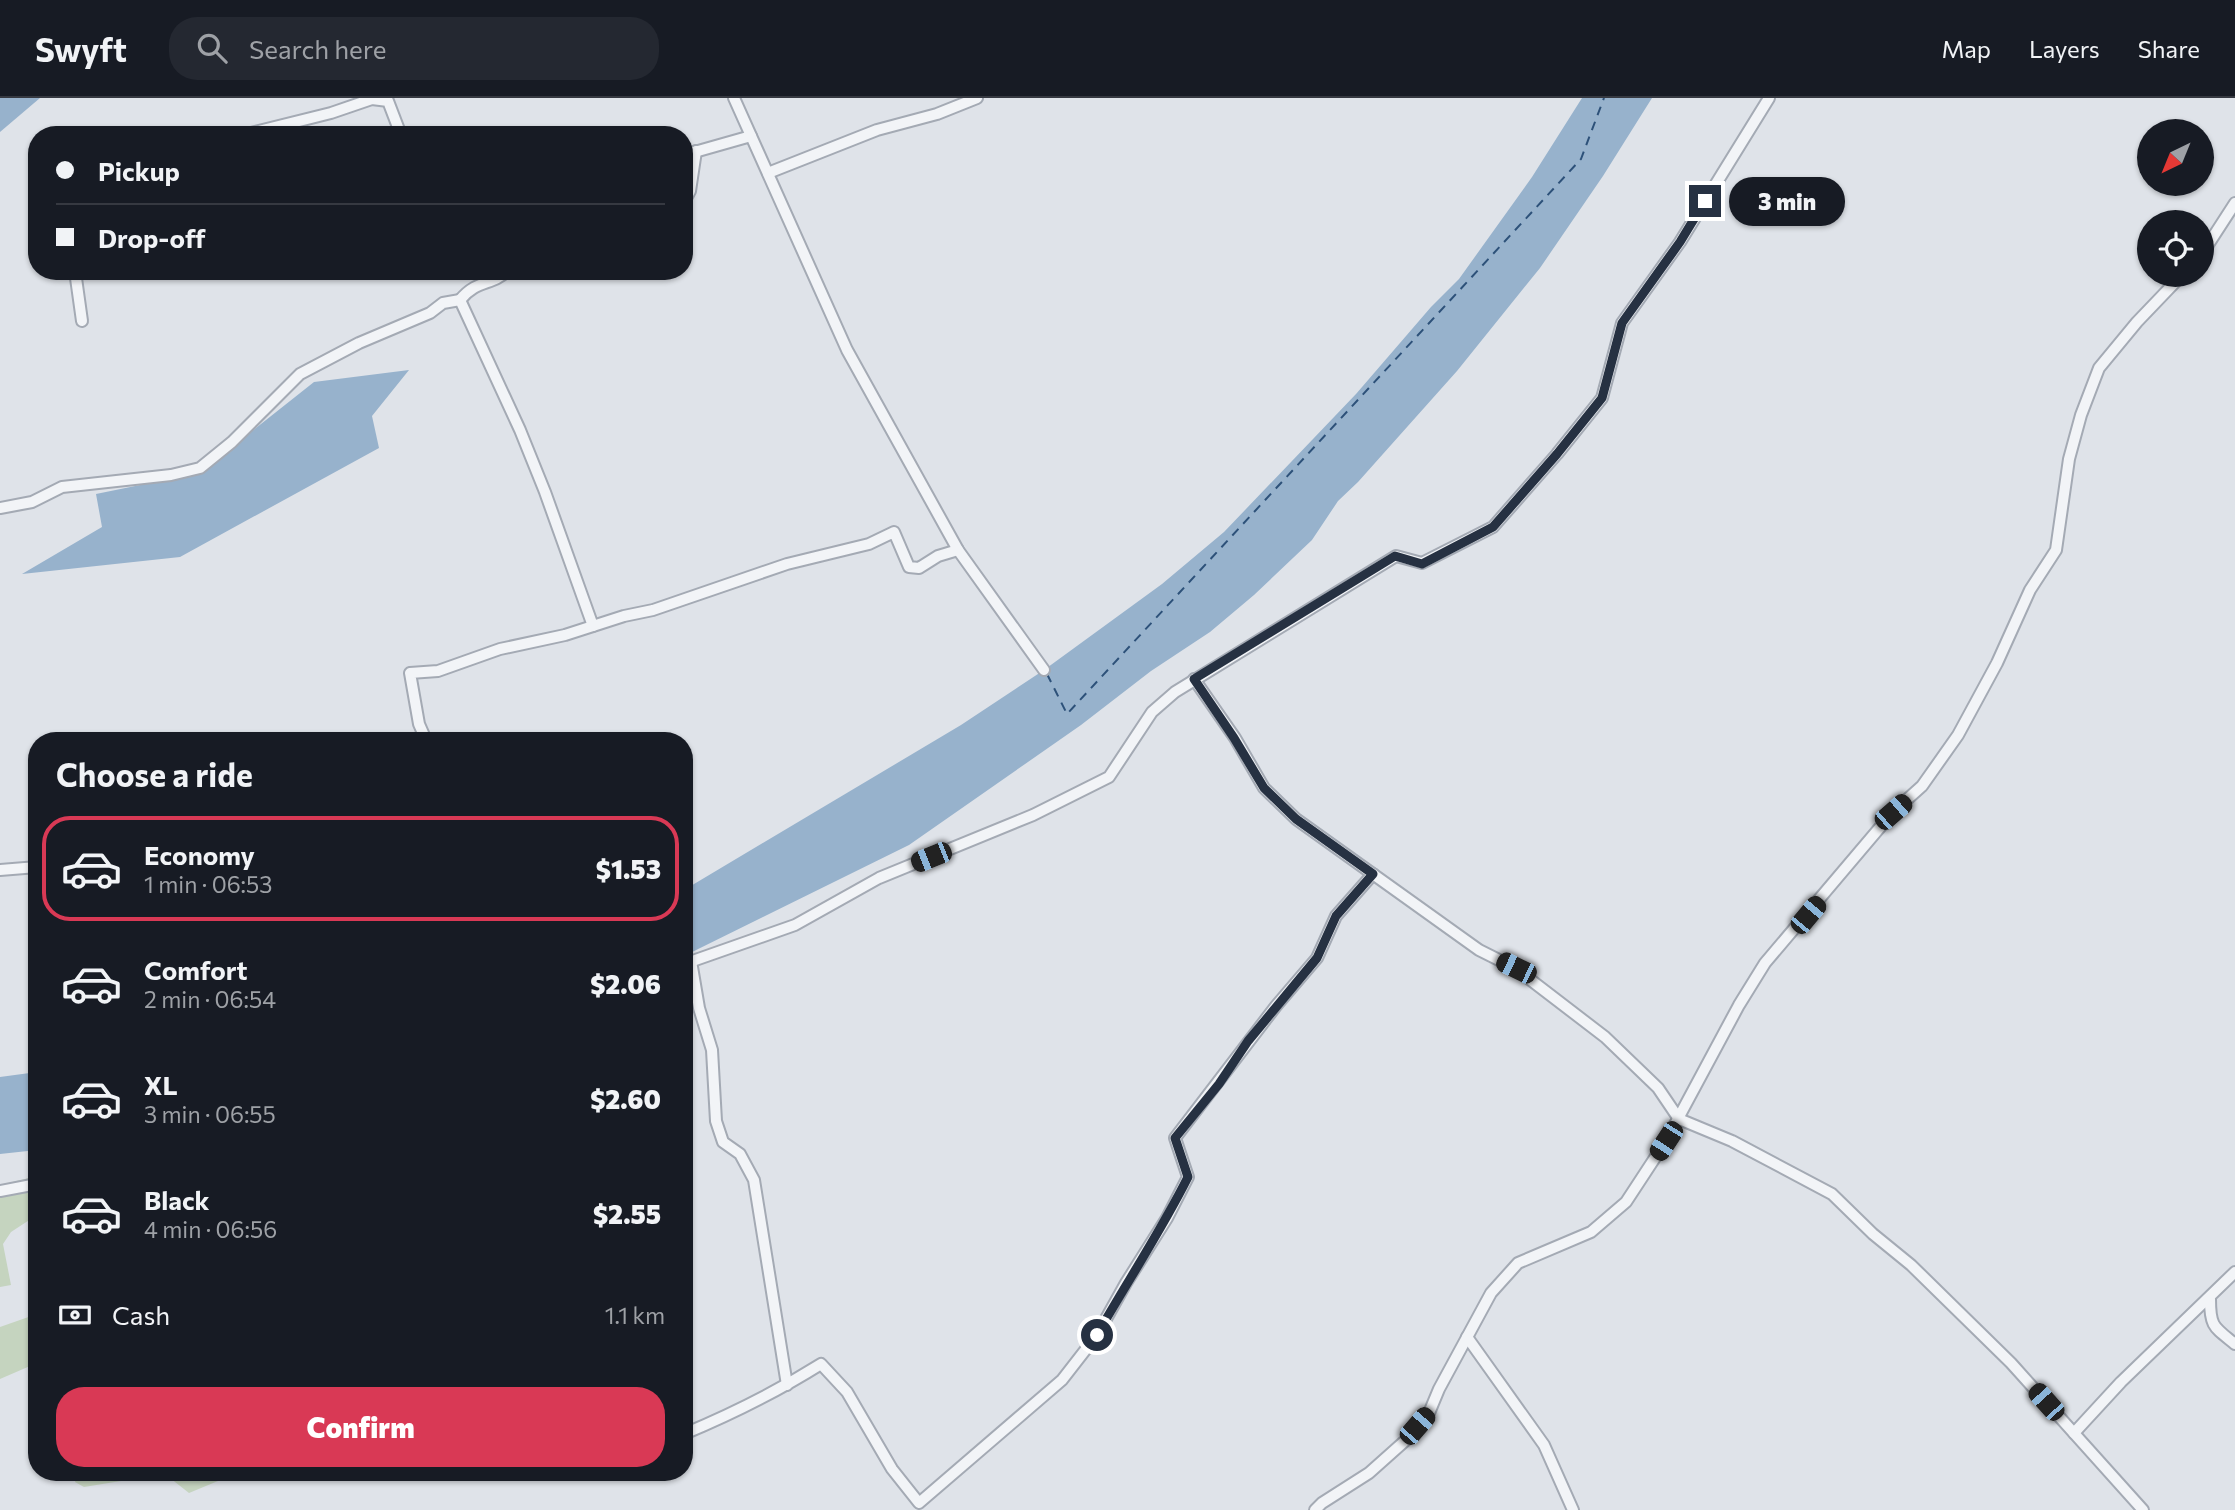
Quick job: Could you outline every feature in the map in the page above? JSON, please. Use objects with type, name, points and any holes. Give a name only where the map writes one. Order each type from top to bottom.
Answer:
[{"type":"street","points":[[734,98],[847,350],[958,550],[1044,670]]},
{"type":"street","points":[[768,173],[877,130],[937,114],[977,98]]},
{"type":"street","points":[[693,960],[795,925],[880,878],[1033,816],[1109,777],[1152,712],[1194,679],[1395,556],[1422,564],[1493,527],[1602,398],[1622,323],[1680,242],[1769,98]]},
{"type":"street","points":[[279,126],[372,99],[388,99],[398,126]]},
{"type":"street","points":[[693,152],[751,136]]},
{"type":"street","points":[[693,171],[696,151]]},
{"type":"street","points":[[2214,236],[2235,204]]},
{"type":"street","points":[[76,280],[82,321]]},
{"type":"street","points":[[0,508],[32,502],[62,486],[171,475],[200,468],[232,442],[300,374],[359,342],[430,313],[443,303],[460,300],[470,288],[491,280]]},
{"type":"street","points":[[1315,1510],[1369,1473],[1429,1413],[1439,1389],[1491,1293],[1518,1263],[1591,1232],[1626,1202],[1679,1119],[1739,1005],[1765,963],[1893,812],[1922,786],[1958,735],[1997,663],[2030,590],[2056,550],[2069,459],[2081,415],[2099,368],[2171,287]]},
{"type":"street","points":[[460,300],[520,430],[593,626]]},
{"type":"street","points":[[422,732],[410,673],[438,671],[500,649],[527,645],[653,610],[787,564],[869,544],[894,533],[909,567],[919,568],[938,556],[958,550]]},
{"type":"street","points":[[1194,679],[1264,788],[1296,819],[1479,950],[1516,968],[1605,1037],[1658,1088],[1679,1119],[1732,1141],[1832,1194],[1872,1234],[1911,1265],[2011,1363],[2143,1510]]},
{"type":"street","points":[[0,870],[28,868]]},
{"type":"street","points":[[693,1430],[787,1385],[821,1364],[847,1392],[892,1469],[919,1503],[1062,1380],[1097,1335],[1188,1177],[1175,1138],[1219,1084],[1248,1041],[1317,958],[1336,916],[1373,874]]},
{"type":"street","points":[[693,983],[712,1049],[716,1121],[723,1142],[740,1154],[754,1180],[787,1385]]},
{"type":"street","points":[[0,1191],[28,1186]]},
{"type":"street","points":[[2074,1433],[2121,1382],[2235,1272]]},
{"type":"street","points":[[2210,1299],[2210,1317],[2216,1329],[2235,1344]]},
{"type":"street","points":[[1467,1337],[1544,1445],[1573,1510]]},
{"type":"green space","points":[[28,1178],[28,1221],[11,1232],[3,1244],[11,1285],[0,1287],[0,1185]]},
{"type":"green space","points":[[28,1317],[28,1367],[0,1379],[0,1327]]},
{"type":"green space","points":[[75,1481],[121,1481],[84,1487]]},
{"type":"green space","points":[[174,1481],[218,1481],[189,1493]]},
{"type":"water","points":[[0,98],[40,98],[0,132]]},
{"type":"water","points":[[1582,98],[1652,98],[1540,268],[1457,371],[1338,501],[1312,540],[1254,595],[1210,632],[1151,671],[1081,725],[909,845],[693,952],[693,885],[961,725],[1044,670],[1162,584],[1224,532],[1356,394],[1431,307],[1459,279],[1532,177]]},
{"type":"water","points":[[409,370],[372,416],[379,448],[180,557],[22,574],[102,527],[96,494],[199,473],[314,382]]},
{"type":"water","points":[[28,1073],[28,1151],[0,1154],[0,1077]]},
{"type":"ferry route","points":[[1047,674],[1067,714],[1581,159],[1604,98]]},
{"type":"route","points":[[1097,1335],[1188,1177],[1175,1138],[1219,1084],[1248,1041],[1317,958],[1336,916],[1373,874],[1296,819],[1264,788],[1194,679],[1395,556],[1422,564],[1493,527],[1602,398],[1622,323],[1680,242],[1705,201]]}]
